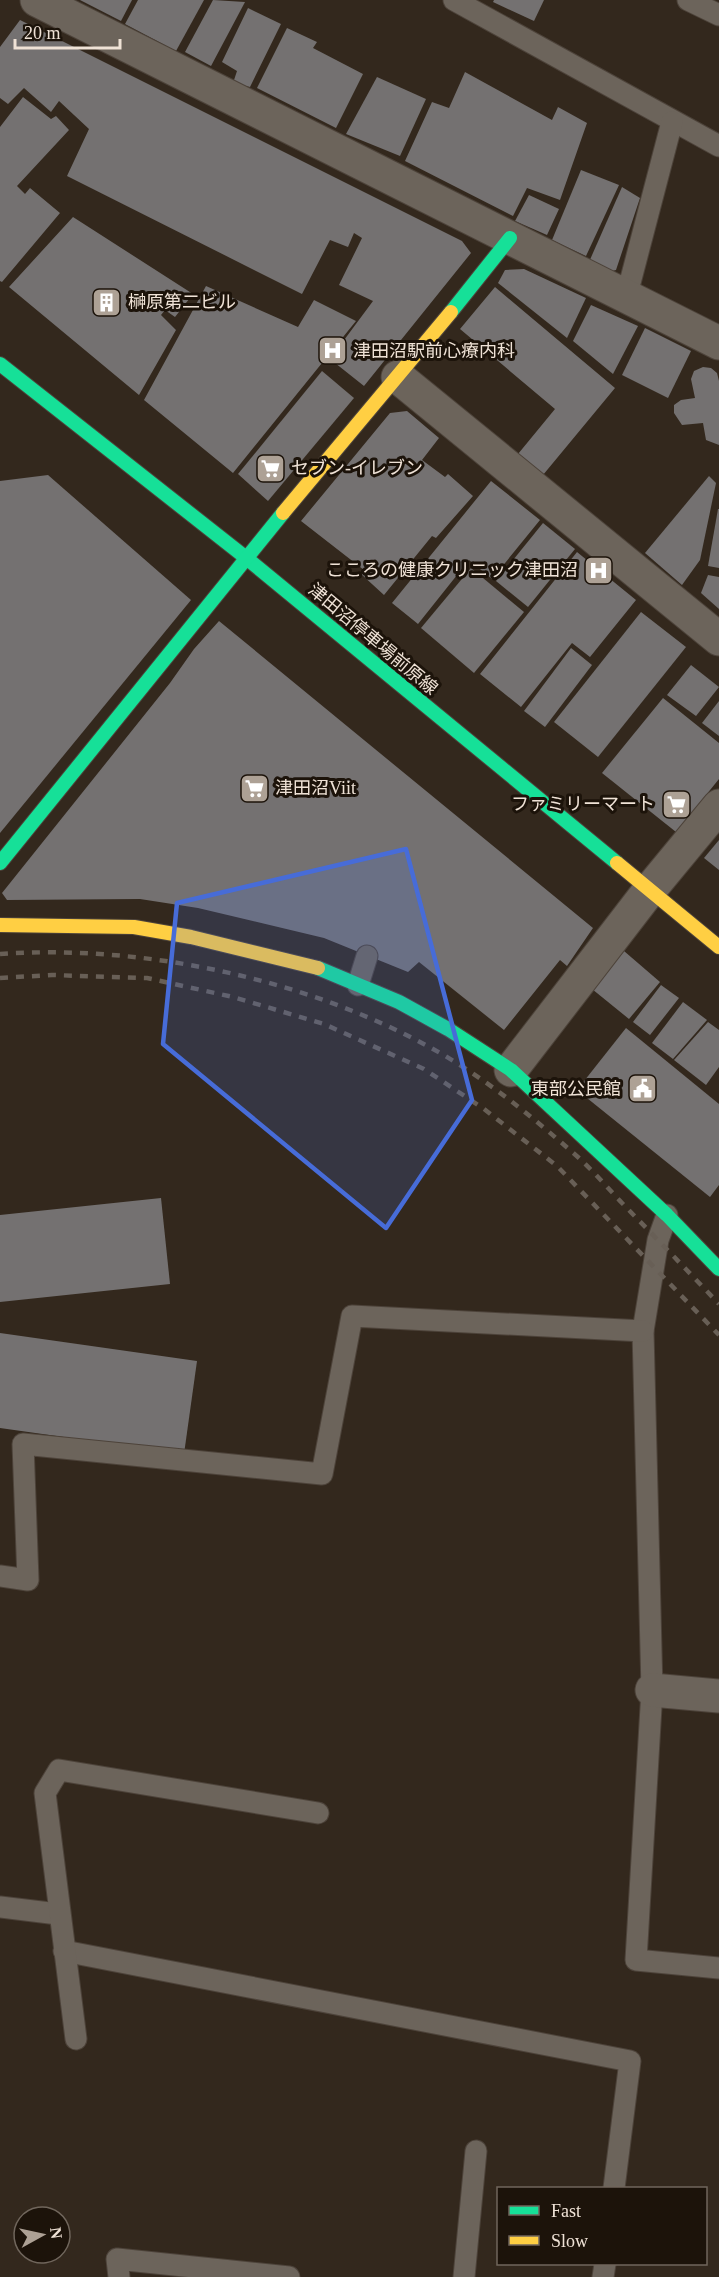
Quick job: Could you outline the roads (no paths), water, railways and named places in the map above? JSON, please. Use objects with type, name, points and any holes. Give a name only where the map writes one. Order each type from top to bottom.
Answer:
[{"type":"street","points":[[37,0],[719,343]]},
{"type":"street","points":[[0,863],[245,557],[398,377],[510,238]]},
{"type":"street","name":"津田沼停車場前原線","points":[[0,364],[245,557],[648,892],[719,947]]},
{"type":"street","points":[[398,377],[719,639]]},
{"type":"street","points":[[511,1070],[648,892],[719,806]]},
{"type":"street","points":[[0,925],[134,927],[191,937],[313,966],[409,1007],[511,1070],[667,1215],[719,1269]]},
{"type":"street","points":[[652,1690],[719,1696]]},
{"type":"lane","points":[[687,0],[719,15]]},
{"type":"lane","points":[[463,2],[672,122],[719,146]]},
{"type":"lane","points":[[626,298],[672,122]]},
{"type":"lane","points":[[358,985],[367,956]]},
{"type":"lane","points":[[667,1215],[658,1240],[643,1331],[652,1690],[636,1960],[719,1968]]},
{"type":"lane","points":[[0,1576],[28,1580],[22,1443],[322,1474],[352,1316],[643,1331]]},
{"type":"lane","points":[[76,2039],[58,1914],[45,1793],[59,1770],[318,1813]]},
{"type":"lane","points":[[0,1907],[58,1914]]},
{"type":"lane","points":[[64,1951],[630,2061],[614,2187]]},
{"type":"lane","points":[[464,2277],[476,2151]]},
{"type":"lane","points":[[119,2277],[117,2259],[289,2277]]},
{"type":"railway","points":[[0,954],[54,952],[167,961],[278,986],[332,1003],[384,1024],[433,1049],[469,1071],[539,1123],[591,1169],[719,1304]]},
{"type":"railway","points":[[0,978],[52,975],[147,978],[233,997],[324,1024],[424,1069],[484,1109],[557,1166],[719,1335]]},
{"type":"place","name":"榊原第二ビル","points":[[107,302]]},
{"type":"place","name":"津田沼駅前心療内科","points":[[332,351]]},
{"type":"place","name":"セブン-イレブン","points":[[270,468]]},
{"type":"place","name":"こころの健康クリニック津田沼","points":[[599,570]]},
{"type":"place","name":"津田沼Viit","points":[[254,788]]},
{"type":"place","name":"ファミリーマート","points":[[676,804]]},
{"type":"place","name":"東部公民館","points":[[642,1089]]}]
